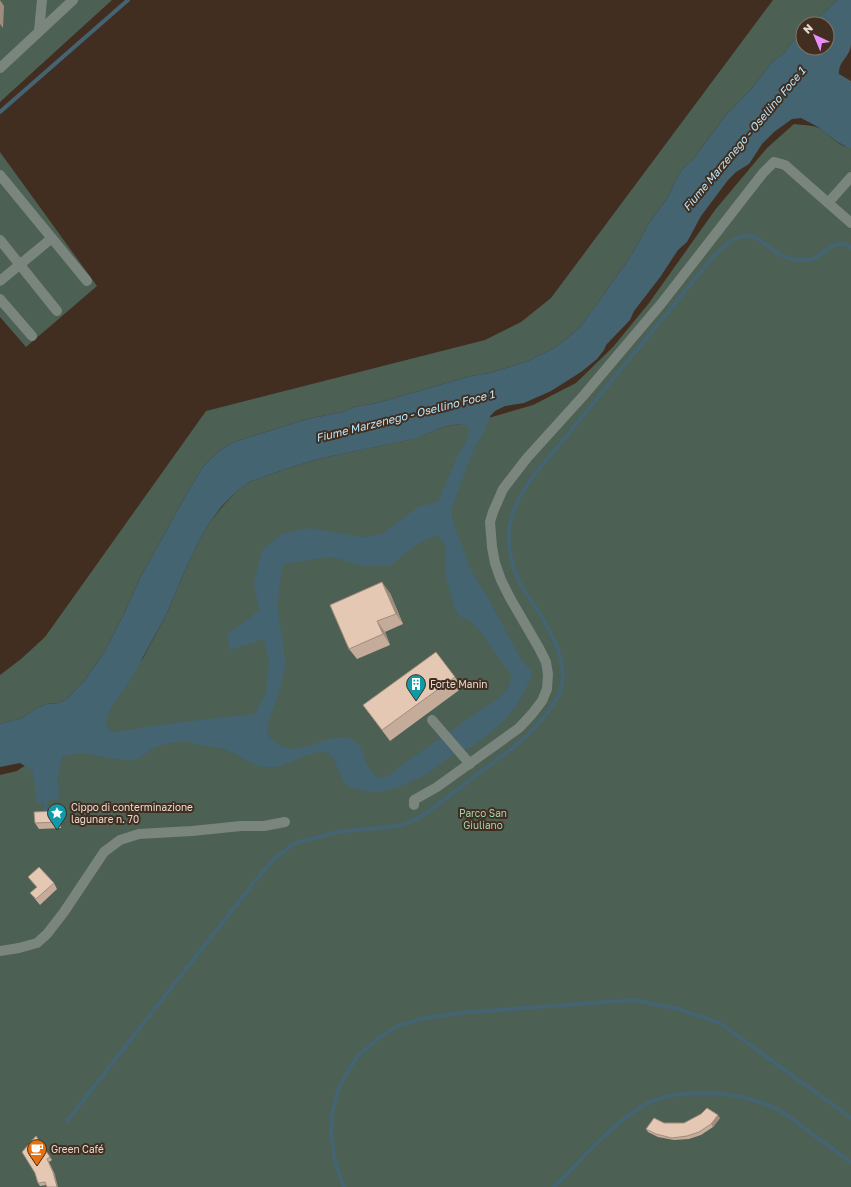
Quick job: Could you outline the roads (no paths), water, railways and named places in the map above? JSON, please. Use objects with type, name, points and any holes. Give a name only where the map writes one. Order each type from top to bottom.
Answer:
[{"type":"street","points":[[39,31],[42,0]]},
{"type":"street","points":[[0,68],[73,0]]},
{"type":"street","points":[[414,805],[414,800],[437,787],[519,728],[542,701],[547,689],[548,674],[546,662],[510,598],[495,563],[490,522],[503,489],[527,458],[584,395],[661,304],[763,173],[774,162],[785,165],[851,222]]},
{"type":"street","points":[[0,175],[87,281]]},
{"type":"street","points":[[828,203],[851,177]]},
{"type":"street","points":[[0,281],[52,238]]},
{"type":"street","points":[[0,240],[56,311]]},
{"type":"street","points":[[0,299],[32,336]]},
{"type":"street","points":[[432,720],[470,764]]},
{"type":"street","points":[[0,951],[20,948],[36,943],[47,934],[64,912],[104,852],[111,845],[120,840],[139,834],[241,826],[264,826],[285,822]]},
{"type":"water","name":"Fiume Marzenego - Osellino Foce 1","points":[[837,0],[851,0],[851,45],[849,53],[840,66],[839,74],[851,81],[851,148],[848,148],[836,141],[818,127],[801,118],[792,119],[774,132],[762,144],[749,164],[736,172],[728,180],[701,216],[687,242],[678,250],[661,276],[634,311],[630,320],[606,345],[597,359],[581,372],[551,391],[524,403],[505,406],[495,411],[491,415],[483,434],[473,451],[452,508],[452,519],[471,570],[521,659],[532,674],[520,700],[510,714],[492,732],[466,750],[452,755],[423,776],[390,790],[375,792],[359,790],[347,785],[343,780],[334,759],[327,753],[314,753],[279,766],[264,767],[254,764],[226,750],[190,742],[160,746],[152,749],[137,759],[132,760],[83,753],[62,756],[58,779],[59,799],[36,803],[32,770],[20,763],[0,767],[0,724],[22,718],[37,708],[47,704],[59,703],[67,699],[85,680],[105,651],[140,578],[190,488],[202,468],[220,450],[234,442],[307,419],[343,412],[354,407],[377,403],[471,376],[490,373],[528,361],[554,348],[580,327],[631,256],[649,223],[668,197],[683,168],[694,158],[725,116],[753,87],[771,63],[784,53],[795,39],[795,56],[835,56],[835,16],[820,16]],"holes":[[[459,424],[467,426],[469,431],[467,439],[456,460],[438,502],[418,507],[382,534],[361,537],[308,528],[282,534],[262,550],[254,583],[259,610],[227,634],[230,650],[263,638],[269,659],[266,693],[255,714],[182,722],[113,732],[107,727],[106,720],[111,708],[131,679],[165,617],[199,541],[210,522],[222,506],[236,492],[249,482],[318,459],[414,439],[443,427]],[[437,535],[446,547],[446,577],[454,607],[459,616],[468,620],[479,630],[511,675],[510,683],[507,689],[497,699],[400,766],[392,774],[382,778],[376,776],[370,770],[360,746],[349,738],[333,738],[308,746],[292,749],[276,743],[268,734],[267,727],[279,694],[285,666],[278,603],[283,564],[332,557],[363,566],[390,566],[419,543]]]},
{"type":"waterway","points":[[0,112],[128,0]]},
{"type":"waterway","points":[[67,1121],[255,881],[275,858],[295,843],[338,832],[397,826],[422,816],[525,738],[543,719],[558,696],[562,686],[562,666],[560,655],[552,635],[521,586],[514,568],[509,541],[509,528],[512,514],[520,496],[531,479],[714,256],[729,242],[742,236],[752,237],[761,241],[779,254],[790,259],[810,260],[838,244],[844,244],[851,247]]},
{"type":"waterway","points":[[45,817],[46,797]]},
{"type":"waterway","points":[[344,1187],[335,1162],[331,1134],[332,1114],[338,1090],[357,1057],[380,1037],[398,1026],[421,1019],[458,1013],[633,1000],[675,1008],[720,1023],[851,1118]]},
{"type":"waterway","points":[[554,1187],[605,1135],[627,1116],[654,1101],[671,1096],[691,1093],[730,1095],[750,1099],[767,1105],[788,1115],[851,1162]]},
{"type":"place","name":"Forte Manin","points":[[416,701]]},
{"type":"place","name":"Cippo di conterminazione lagunare n. 70","points":[[57,830]]},
{"type":"place","name":"Green Café","points":[[37,1166]]},
{"type":"park label","name":"Parco San Giuliano","points":[[483,818]]}]
